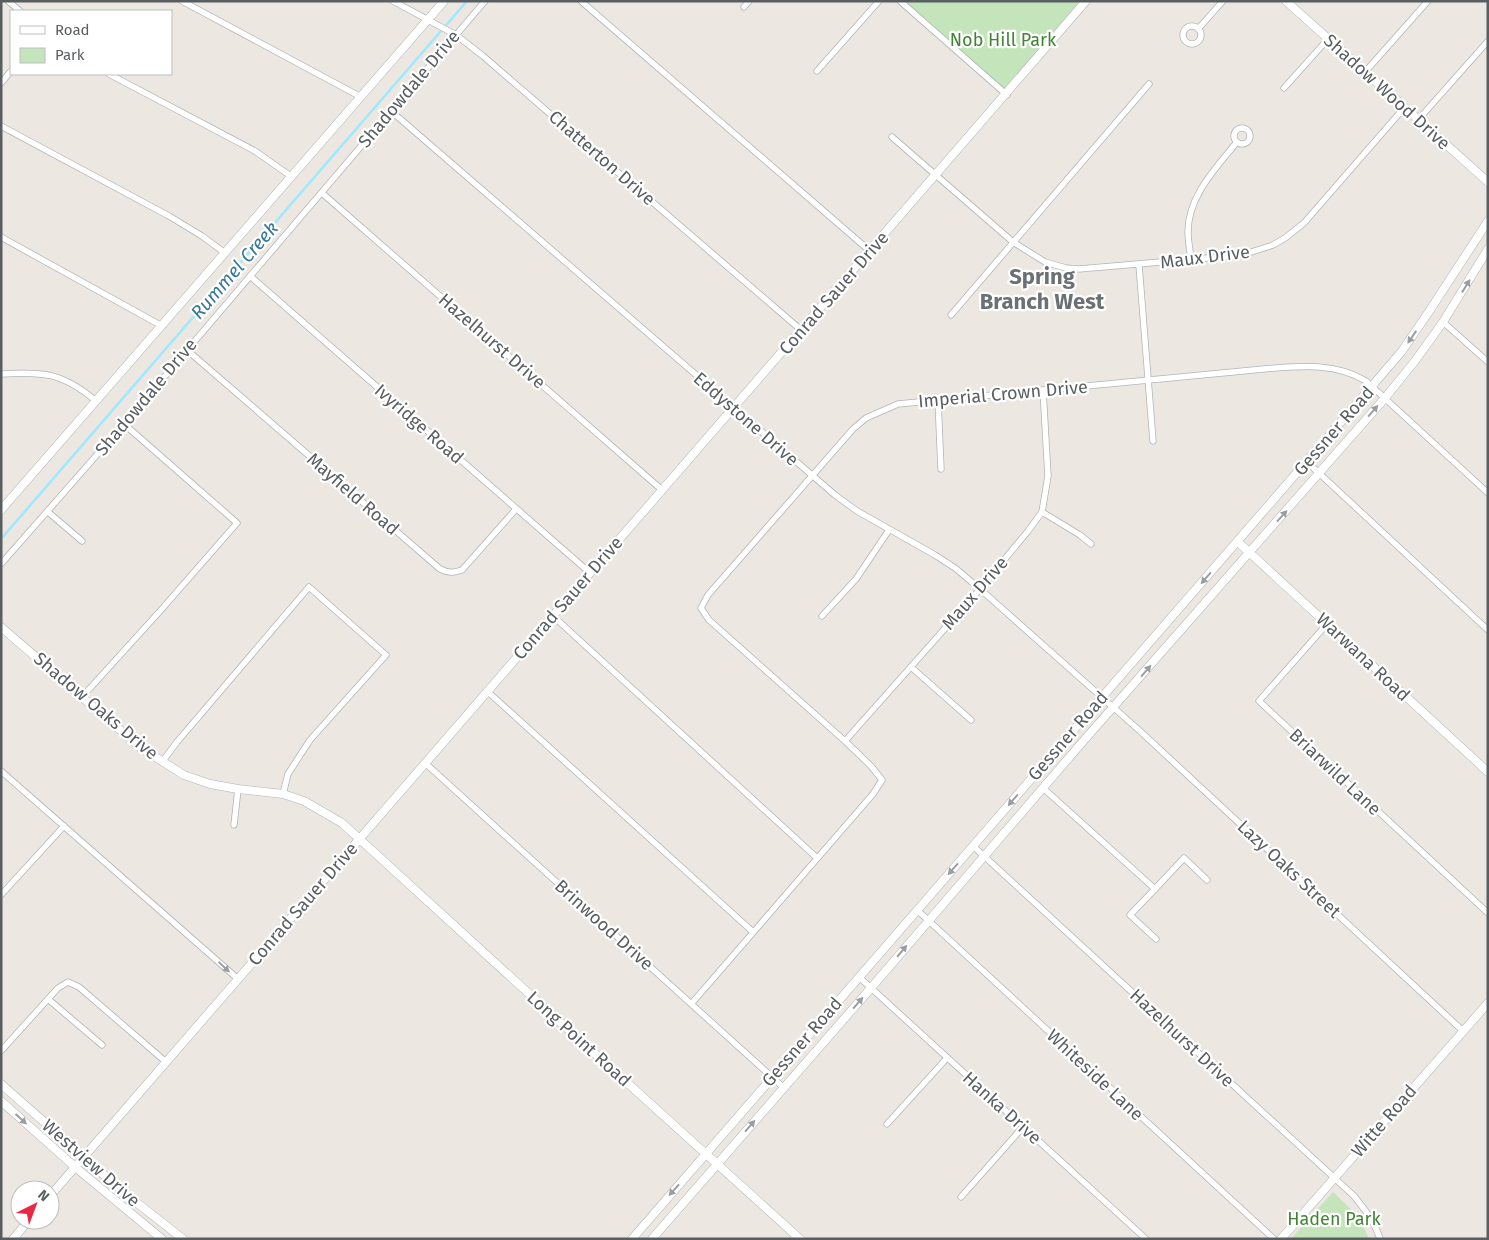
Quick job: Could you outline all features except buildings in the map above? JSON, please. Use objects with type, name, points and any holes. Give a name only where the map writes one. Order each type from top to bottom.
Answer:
[{"type":"street","points":[[8,1],[19,10]]},
{"type":"street","points":[[182,1],[361,96]]},
{"type":"street","name":"Chatterton Drive","points":[[393,1],[448,30],[491,62],[801,330]]},
{"type":"street","name":"Shadowdale Drive","points":[[1,510],[444,1]]},
{"type":"street","name":"Shadowdale Drive","points":[[1,564],[124,424],[485,1]]},
{"type":"street","points":[[581,1],[871,252]]},
{"type":"street","points":[[744,7],[749,1]]},
{"type":"street","points":[[816,71],[879,1]]},
{"type":"street","points":[[900,1],[1007,94]]},
{"type":"street","name":"Conrad Sauer Drive","points":[[60,1184],[589,572],[871,252],[1086,1]]},
{"type":"street","points":[[1198,29],[1223,1]]},
{"type":"street","points":[[1365,72],[1428,1]]},
{"type":"street","name":"Shadow Wood Drive","points":[[1290,3],[1488,182]]},
{"type":"street","points":[[1284,88],[1328,39]]},
{"type":"street","points":[[1418,120],[1488,41]]},
{"type":"street","points":[[1,83],[10,72]]},
{"type":"street","points":[[111,75],[255,151],[292,177]]},
{"type":"street","points":[[951,315],[1149,84]]},
{"type":"street","name":"Maux Drive","points":[[892,137],[937,174],[1013,242],[1045,262],[1066,268],[1099,268],[1248,253],[1267,248],[1286,238],[1314,212],[1404,108]]},
{"type":"street","name":"Eddystone Drive","points":[[391,111],[812,476],[857,511],[955,568],[1114,708]]},
{"type":"street","points":[[1,126],[169,216],[226,253]]},
{"type":"street","points":[[1192,259],[1188,232],[1193,205],[1210,176],[1237,142]]},
{"type":"street","name":"Hazelhurst Drive","points":[[322,192],[662,490]]},
{"type":"street","name":"Gessner Road","points":[[632,1239],[1372,386],[1413,334],[1488,221]]},
{"type":"street","points":[[1,237],[162,326]]},
{"type":"street","name":"Gessner Road","points":[[652,1239],[1043,788],[1385,398],[1443,322],[1488,249]]},
{"type":"street","points":[[1139,265],[1153,441]]},
{"type":"street","name":"Ivyridge Road","points":[[250,276],[589,572]]},
{"type":"street","points":[[1443,322],[1488,362]]},
{"type":"street","name":"Mayfield Road","points":[[187,350],[432,563],[447,573],[455,573],[462,570],[516,509]]},
{"type":"street","name":"Imperial Crown Drive","points":[[845,741],[709,620],[701,608],[708,595],[853,429],[866,418],[898,404],[1264,369],[1336,368],[1353,373],[1372,386],[1488,493]]},
{"type":"street","points":[[1,374],[27,372],[47,374],[81,388],[96,401]]},
{"type":"street","name":"Maux Drive","points":[[845,741],[980,589],[1042,512],[1048,476],[1043,390]]},
{"type":"street","points":[[938,400],[941,468]]},
{"type":"street","points":[[82,697],[237,522],[124,424]]},
{"type":"street","points":[[1307,462],[1488,630]]},
{"type":"street","points":[[48,512],[82,541]]},
{"type":"street","points":[[1042,512],[1080,535],[1091,544]]},
{"type":"street","points":[[822,616],[856,579],[889,530]]},
{"type":"street","name":"Warwana Road","points":[[1238,542],[1488,772]]},
{"type":"street","points":[[162,762],[176,742],[309,587],[386,655],[310,740],[288,774],[283,794]]},
{"type":"street","points":[[552,616],[817,858]]},
{"type":"street","name":"Briarwild Lane","points":[[1327,624],[1258,702],[1488,913]]},
{"type":"street","name":"Shadow Oaks Drive","points":[[1,627],[141,748],[184,775],[210,784],[283,794],[322,810],[360,838]]},
{"type":"street","points":[[911,667],[970,720]]},
{"type":"street","points":[[487,691],[752,932]]},
{"type":"street","name":"Lazy Oaks Street","points":[[1114,708],[1463,1031]]},
{"type":"street","points":[[692,1003],[873,794],[882,780],[871,766],[845,741]]},
{"type":"street","name":"Brinwood Drive","points":[[425,763],[783,1087]]},
{"type":"street","points":[[1,771],[238,980]]},
{"type":"street","points":[[1043,788],[1155,889]]},
{"type":"street","points":[[234,825],[238,789]]},
{"type":"street","points":[[1,895],[64,826]]},
{"type":"street","name":"Long Point Road","points":[[360,838],[800,1239]]},
{"type":"street","name":"Hazelhurst Drive","points":[[973,846],[1354,1196],[1370,1216],[1377,1228],[1380,1239]]},
{"type":"street","points":[[1156,939],[1130,915],[1184,858],[1207,880]]},
{"type":"street","name":"Whiteside Lane","points":[[917,910],[1274,1239]]},
{"type":"street","name":"Hanka Drive","points":[[859,977],[1146,1239]]},
{"type":"street","points":[[1,1051],[58,988],[68,982],[79,986],[166,1062]]},
{"type":"street","points":[[48,999],[102,1045]]},
{"type":"street","name":"Witte Road","points":[[1281,1239],[1488,1003]]},
{"type":"street","points":[[887,1124],[947,1058]]},
{"type":"street","name":"Westview Drive","points":[[1,1084],[133,1200],[183,1239]]},
{"type":"street","name":"Westview Drive","points":[[1,1101],[75,1167],[162,1239]]},
{"type":"street","points":[[961,1197],[1023,1127]]},
{"type":"green space","name":"Nob Hill Park","points":[[900,1],[1086,1],[1007,95]]},
{"type":"green space","name":"Haden Park","points":[[1333,1192],[1359,1217],[1369,1239],[1291,1239]]},
{"type":"waterway","name":"Rummel Creek","points":[[1,539],[467,1]]},
{"type":"district","name":"Spring Branch West","points":[[1042,288]]}]
